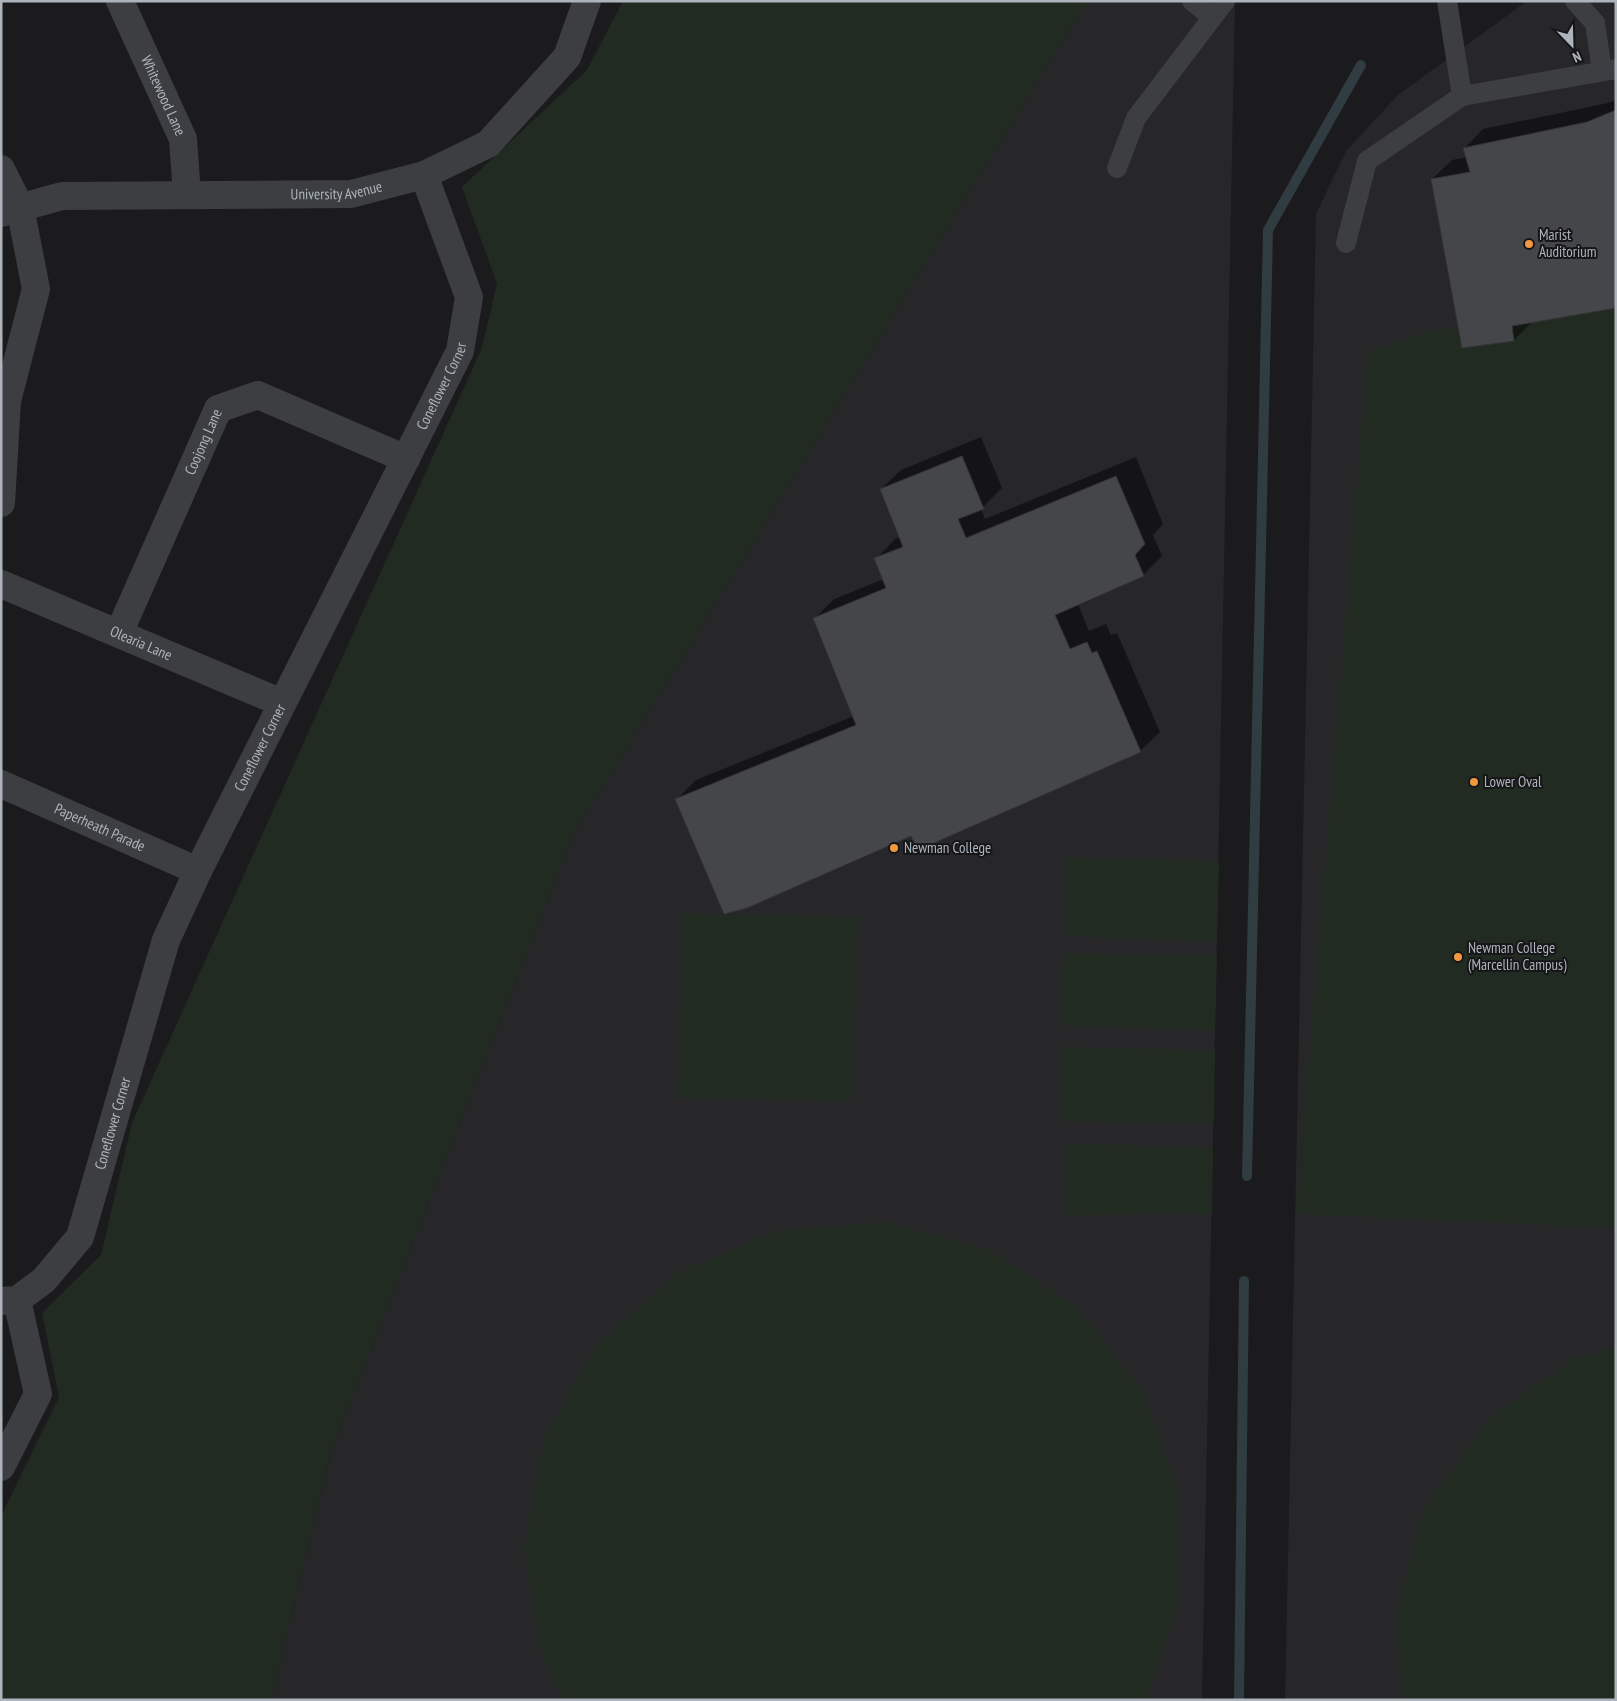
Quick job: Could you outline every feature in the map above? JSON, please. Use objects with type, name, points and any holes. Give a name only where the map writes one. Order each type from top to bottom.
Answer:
[{"type":"street","name":"Whitewood Lane","points":[[120,1],[183,139],[187,195]]},
{"type":"street","name":"University Avenue","points":[[10,210],[62,196],[351,194],[424,175],[488,144],[566,57],[587,1]]},
{"type":"street","points":[[1,169],[10,210],[36,289],[7,401],[1,503]]},
{"type":"street","name":"Coneflower Corner","points":[[9,1300],[44,1280],[80,1237],[166,940],[282,703],[460,352],[469,297],[424,175]]},
{"type":"street","name":"Coojong Lane","points":[[118,633],[218,409],[258,395],[406,459]]},
{"type":"street","name":"Olearia Lane","points":[[1,584],[282,703]]},
{"type":"street","name":"Paperheath Parade","points":[[1,784],[198,872]]},
{"type":"street","points":[[1,1467],[38,1394],[9,1300]]},
{"type":"lane","points":[[1117,168],[1136,118],[1218,9],[1192,1]]},
{"type":"lane","points":[[1446,1],[1462,96]]},
{"type":"lane","points":[[1346,243],[1368,161],[1462,96],[1609,70],[1595,24],[1575,1]]},
{"type":"shaded area","points":[[623,1],[1087,1],[573,835],[331,1451],[271,1700],[1,1700],[1,1516],[59,1397],[42,1313],[101,1255],[132,1123],[481,350],[497,284],[462,187],[587,70]]},
{"type":"shaded area","name":"Newman College","points":[[1087,1],[1235,1],[1202,1700],[271,1700],[331,1451],[573,835]]},
{"type":"shaded area","name":"Newman College (Marcellin Campus)","points":[[1527,1],[1616,1],[1616,1700],[1285,1700],[1316,214],[1346,151],[1398,95]]},
{"type":"shaded area","name":"Lower Oval","points":[[1616,297],[1616,1228],[1296,1214],[1368,351],[1423,333]]},
{"type":"shaded area","points":[[1066,857],[1219,861],[1217,942],[1065,936]]},
{"type":"shaded area","points":[[683,913],[857,917],[852,1101],[678,1098]]},
{"type":"shaded area","points":[[1063,953],[1217,955],[1215,1031],[1061,1025]]},
{"type":"shaded area","points":[[1062,1047],[1215,1050],[1214,1123],[1059,1121]]},
{"type":"shaded area","points":[[1065,1143],[1213,1148],[1212,1214],[1065,1215]]},
{"type":"shaded area","points":[[887,1222],[990,1250],[1079,1309],[1144,1394],[1179,1494],[1179,1601],[1146,1700],[565,1700],[542,1658],[524,1550],[543,1441],[596,1345],[678,1272],[780,1230]]},
{"type":"shaded area","points":[[1616,1347],[1616,1700],[1403,1700],[1396,1614],[1424,1510],[1485,1422],[1573,1359]]},
{"type":"building","name":"Marist Auditorium","points":[[1616,110],[1616,308],[1512,326],[1514,341],[1462,348],[1431,179],[1470,172],[1463,148],[1587,122]]},
{"type":"building","points":[[962,456],[984,509],[958,519],[966,538],[1116,476],[1145,544],[1135,555],[1144,576],[1055,615],[1070,649],[1087,642],[1092,653],[1097,651],[1141,752],[918,850],[911,836],[747,908],[724,914],[675,799],[856,725],[813,618],[886,588],[874,558],[903,547],[880,489]]},
{"type":"waterway","points":[[1247,1176],[1268,230],[1361,65]]},
{"type":"waterway","points":[[1239,1700],[1244,1281]]},
{"type":"place","name":"Marist Auditorium","points":[[1529,244]]},
{"type":"place","name":"Lower Oval","points":[[1474,782]]},
{"type":"place","name":"Newman College","points":[[894,848]]},
{"type":"place","name":"Newman College (Marcellin Campus)","points":[[1458,957]]}]
